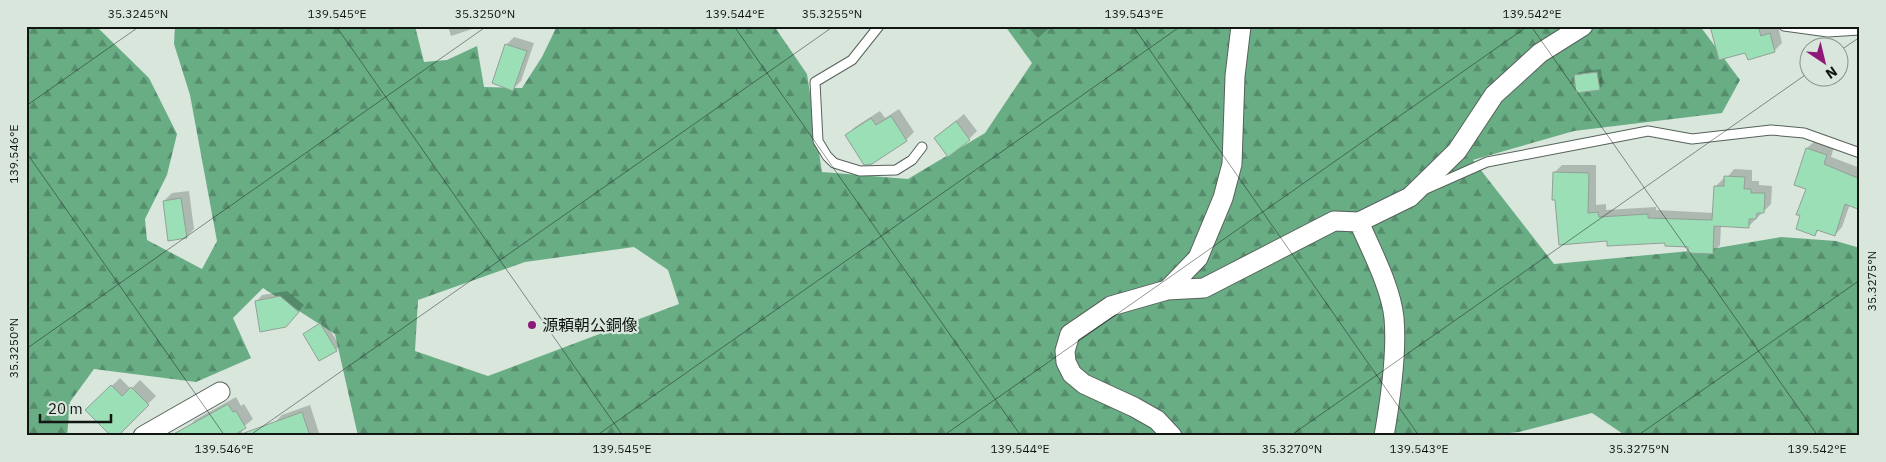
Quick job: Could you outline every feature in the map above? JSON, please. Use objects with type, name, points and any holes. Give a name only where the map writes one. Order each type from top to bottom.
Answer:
[{"type":"street","points":[[1168,290],[1198,258],[1223,198],[1232,164],[1235,76],[1241,26]]},
{"type":"street","points":[[1172,436],[1157,420],[1084,384],[1072,374],[1066,362],[1066,350],[1070,334],[1111,306],[1168,290],[1204,288],[1334,221],[1359,222],[1410,197],[1457,151],[1494,95],[1540,53],[1583,26]]},
{"type":"street","points":[[1359,222],[1383,275],[1394,317],[1389,408],[1384,436]]},
{"type":"street","points":[[143,436],[220,392]]},
{"type":"lane","points":[[879,26],[852,60],[815,82],[818,141],[827,156],[834,163],[860,171],[875,172],[896,170],[912,160],[922,147]]},
{"type":"lane","points":[[1784,26],[1828,32],[1860,30]]},
{"type":"lane","points":[[1410,197],[1487,162],[1648,132],[1692,139],[1771,130],[1804,133],[1860,152]]},
{"type":"green space","points":[[26,26],[96,26],[149,78],[177,134],[167,175],[145,219],[147,240],[202,269],[217,241],[190,95],[174,44],[175,26],[415,26],[424,62],[447,60],[477,46],[484,87],[522,88],[542,57],[557,26],[774,26],[807,74],[822,172],[908,179],[985,133],[1032,63],[1005,26],[1700,26],[1740,80],[1722,113],[1574,131],[1473,160],[1554,264],[1711,249],[1781,237],[1836,241],[1860,248],[1860,436],[1626,436],[1592,413],[1519,432],[1481,436],[358,436],[335,334],[263,288],[233,318],[251,358],[196,382],[94,369],[70,402],[67,436],[26,436]],"holes":[[[634,247],[668,270],[679,304],[488,376],[415,351],[418,300],[525,262]]]},
{"type":"building","points":[[1710,26],[1758,26],[1761,36],[1770,33],[1775,52],[1748,60],[1745,53],[1719,60]]},
{"type":"building","points":[[505,44],[527,51],[513,91],[492,83]]},
{"type":"building","points":[[1597,72],[1600,90],[1576,93],[1574,75]]},
{"type":"building","points":[[891,116],[907,141],[872,164],[864,165],[845,135],[871,118],[876,125]]},
{"type":"building","points":[[956,121],[970,140],[948,157],[934,138]]},
{"type":"building","points":[[1806,148],[1827,155],[1824,164],[1860,179],[1860,210],[1845,204],[1835,236],[1817,230],[1815,236],[1796,229],[1800,215],[1796,215],[1806,189],[1794,185]]},
{"type":"building","points":[[1553,172],[1589,173],[1588,213],[1598,212],[1599,217],[1648,214],[1648,218],[1712,220],[1714,186],[1724,186],[1724,176],[1745,177],[1744,189],[1751,189],[1751,193],[1765,193],[1764,213],[1757,213],[1756,219],[1749,219],[1749,228],[1714,226],[1713,254],[1688,253],[1688,247],[1665,246],[1665,243],[1607,246],[1607,241],[1559,245],[1555,200],[1552,200]]},
{"type":"building","points":[[181,198],[187,238],[168,241],[163,201]]},
{"type":"building","points":[[280,296],[299,312],[286,327],[260,332],[255,301]]},
{"type":"building","points":[[320,323],[337,351],[319,361],[303,334]]},
{"type":"building","points":[[111,385],[122,396],[131,387],[149,405],[118,436],[111,436],[85,410]]},
{"type":"building","points":[[228,404],[233,412],[236,411],[246,428],[232,436],[170,436]]},
{"type":"building","points":[[302,412],[310,436],[244,436],[244,433]]},
{"type":"place","name":"源頼朝公銅像","points":[[532,325]]}]
